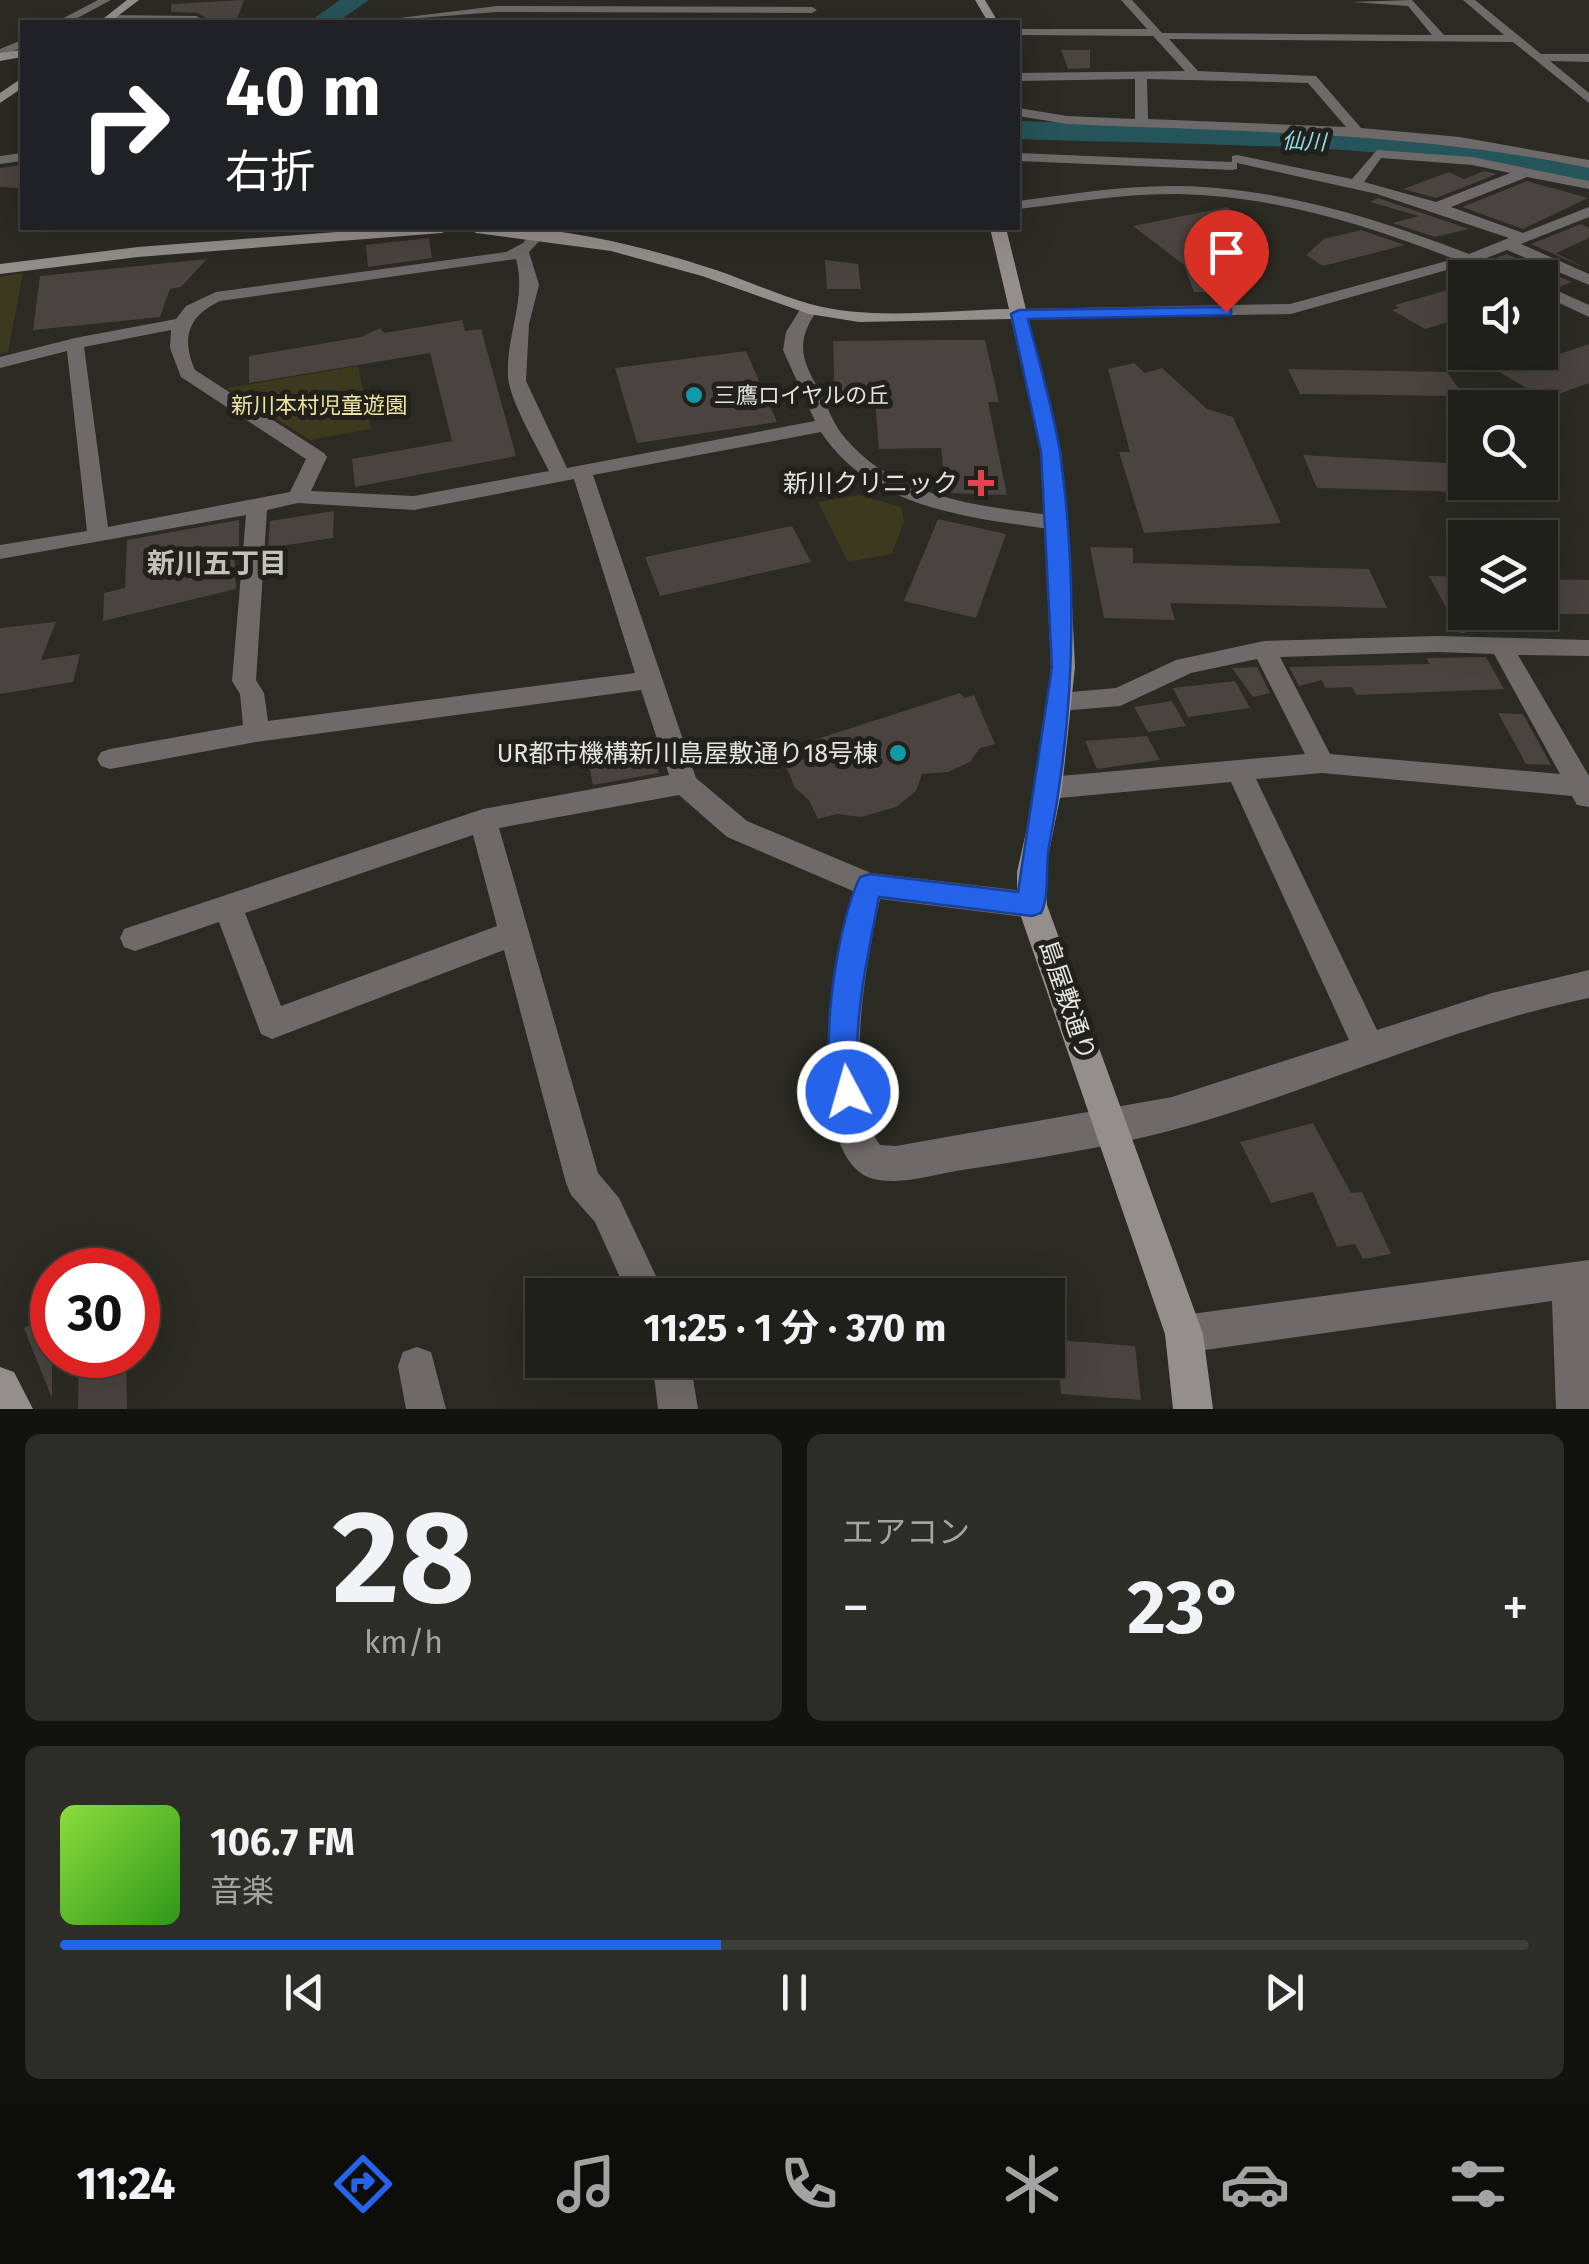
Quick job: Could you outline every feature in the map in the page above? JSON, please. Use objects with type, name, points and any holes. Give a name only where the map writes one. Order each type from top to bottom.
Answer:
[{"type":"street","points":[[66,20],[106,0]]},
{"type":"street","points":[[107,20],[134,0]]},
{"type":"street","points":[[1126,0],[1195,75]]},
{"type":"street","points":[[1468,0],[1589,99]]},
{"type":"street","points":[[1356,1],[1412,4],[1440,37]]},
{"type":"street","points":[[1356,1],[1366,13]]},
{"type":"street","points":[[388,20],[500,5],[809,5]]},
{"type":"street","points":[[638,8],[638,20]]},
{"type":"street","points":[[107,20],[197,18]]},
{"type":"street","points":[[1376,24],[1385,36]]},
{"type":"street","points":[[1020,32],[1513,40]]},
{"type":"street","points":[[1536,58],[1589,58]]},
{"type":"street","points":[[1141,76],[1142,124]]},
{"type":"street","points":[[1020,78],[1312,78],[1358,133]]},
{"type":"street","points":[[0,99],[20,84]]},
{"type":"street","points":[[1020,112],[1067,120],[1142,124],[1240,146],[1440,206],[1589,280]]},
{"type":"street","points":[[1020,157],[1240,146],[1358,133],[1499,144],[1589,164]]},
{"type":"street","points":[[1230,194],[1240,146]]},
{"type":"street","points":[[1356,183],[1378,154],[1530,171],[1589,184]]},
{"type":"street","points":[[1440,206],[1530,171]]},
{"type":"street","points":[[1020,205],[1156,191],[1230,194],[1323,210],[1470,259]]},
{"type":"street","points":[[0,364],[74,342],[181,322],[199,304],[216,297],[522,252],[542,231],[662,258],[809,309],[859,317],[1262,312],[1470,259],[1589,212]]},
{"type":"street","points":[[1566,221],[1589,231]]},
{"type":"street","points":[[0,268],[138,252],[417,230]]},
{"type":"street","name":"島屋敷通り","points":[[998,230],[1050,452],[1056,523],[1063,667],[1048,788],[1031,872],[1032,905],[1184,1334],[1193,1409]]},
{"type":"street","points":[[522,252],[530,286],[520,324],[517,381],[571,472],[651,680],[684,782],[705,806],[737,829],[869,885],[1032,905]]},
{"type":"street","points":[[1558,297],[1589,312]]},
{"type":"street","points":[[809,309],[789,344],[826,425],[859,463],[926,498],[1056,523]]},
{"type":"street","points":[[181,322],[176,351],[187,373],[317,457],[298,497]]},
{"type":"street","points":[[74,342],[98,537]]},
{"type":"street","points":[[0,552],[98,537],[298,497],[414,503],[826,425]]},
{"type":"street","points":[[256,732],[252,693],[244,682],[257,504]]},
{"type":"street","points":[[1060,702],[1120,698],[1184,666],[1264,649],[1500,644],[1589,648]]},
{"type":"street","points":[[1500,644],[1586,792]]},
{"type":"street","points":[[1264,649],[1322,763]]},
{"type":"street","points":[[110,758],[256,732],[651,680]]},
{"type":"street","points":[[1048,788],[1322,763],[1586,792]]},
{"type":"street","points":[[1240,773],[1368,1046]]},
{"type":"street","points":[[136,938],[483,820],[684,782]]},
{"type":"street","points":[[483,820],[584,1183],[607,1210],[640,1278]]},
{"type":"street","points":[[869,885],[842,1009],[842,1064],[858,1146],[872,1161],[896,1163],[1114,1128],[1213,1102],[1525,995],[1589,984]]},
{"type":"street","points":[[229,908],[272,1024],[513,934]]},
{"type":"street","points":[[1184,1334],[1580,1280],[1576,1409]]},
{"type":"street","points":[[418,1366],[426,1409]]},
{"type":"street","points":[[674,1378],[678,1409]]},
{"type":"street","points":[[0,1386],[13,1409]]},
{"type":"green space","points":[[23,273],[8,352],[0,354],[0,277]]},
{"type":"green space","name":"新川本村児童遊園","points":[[358,366],[371,429],[310,440],[227,388]]},
{"type":"green space","points":[[859,495],[901,507],[904,522],[892,554],[848,562],[818,502]]},
{"type":"building","points":[[244,0],[237,20],[204,20],[198,13],[171,12],[171,4]]},
{"type":"building","points":[[1061,50],[1090,50],[1090,68],[1068,69]]},
{"type":"building","points":[[20,165],[20,188],[0,187],[0,168]]},
{"type":"building","points":[[1484,171],[1497,174],[1436,198],[1403,189],[1449,172],[1464,179]]},
{"type":"building","points":[[1527,181],[1588,198],[1523,229],[1462,207]]},
{"type":"building","points":[[1378,198],[1469,229],[1435,237],[1392,223],[1419,216],[1370,202]]},
{"type":"building","points":[[1227,207],[1253,222],[1269,252],[1240,293],[1194,292],[1184,265],[1133,226]]},
{"type":"building","points":[[1581,224],[1589,228],[1589,238],[1556,253],[1589,270],[1531,244]]},
{"type":"building","points":[[1361,230],[1405,245],[1323,266],[1306,255],[1324,239]]},
{"type":"building","points":[[429,238],[432,258],[368,267],[366,245]]},
{"type":"building","points":[[1507,254],[1521,260],[1495,260]]},
{"type":"building","points":[[207,259],[181,287],[170,289],[160,317],[33,330],[40,276]]},
{"type":"building","points":[[825,260],[858,264],[861,289],[827,289]]},
{"type":"building","points":[[1558,276],[1572,282],[1559,287]]},
{"type":"building","points":[[1448,290],[1448,322],[1425,329],[1392,310],[1399,308],[1395,305]]},
{"type":"building","points":[[462,320],[465,331],[481,329],[516,456],[355,487],[352,459],[452,441],[430,353],[249,383],[249,356],[361,337],[380,328],[384,333]]},
{"type":"building","points":[[985,340],[999,402],[988,402],[1007,495],[946,493],[941,448],[879,449],[875,402],[835,402],[833,341]]},
{"type":"building","points":[[1589,344],[1589,383],[1558,394],[1558,390],[1530,390],[1496,370],[1558,370],[1558,355]]},
{"type":"building","name":"三鷹ロイヤルの丘","points":[[746,351],[777,422],[637,443],[615,368]]},
{"type":"building","points":[[1134,363],[1145,373],[1162,368],[1207,409],[1233,417],[1281,523],[1144,533],[1119,452],[1130,452],[1108,369]]},
{"type":"building","points":[[1288,369],[1447,372],[1460,390],[1448,390],[1448,396],[1300,394]]},
{"type":"building","points":[[1303,455],[1448,463],[1448,492],[1317,488]]},
{"type":"building","points":[[334,511],[333,538],[268,548],[270,521]]},
{"type":"building","points":[[938,519],[1006,534],[976,618],[904,601]]},
{"type":"building","points":[[239,520],[239,553],[234,553],[236,589],[103,621],[104,593],[125,588],[127,540]]},
{"type":"building","points":[[792,526],[811,562],[660,596],[645,557]]},
{"type":"building","points":[[1090,547],[1133,548],[1133,563],[1369,569],[1387,608],[1170,603],[1175,620],[1104,618]]},
{"type":"building","points":[[1429,576],[1448,577],[1448,611]]},
{"type":"building","points":[[1558,579],[1589,580],[1589,614],[1558,614]]},
{"type":"building","points":[[56,622],[41,660],[80,654],[73,682],[0,694],[0,628]]},
{"type":"building","points":[[1486,657],[1504,689],[1356,695],[1352,687],[1325,688],[1322,680],[1299,686],[1289,667],[1430,664],[1426,658]]},
{"type":"building","points":[[1257,667],[1270,693],[1253,697],[1232,668]]},
{"type":"building","points":[[1235,681],[1250,708],[1188,717],[1173,688]]},
{"type":"building","name":"UR都市機構新川島屋敷通り18号棟","points":[[960,693],[964,698],[974,695],[995,744],[980,748],[970,762],[948,772],[922,774],[916,791],[896,807],[861,817],[837,814],[818,819],[809,800],[795,788],[785,764],[820,755],[814,740]]},
{"type":"building","points":[[1172,701],[1186,726],[1148,732],[1134,707]]},
{"type":"building","points":[[1498,713],[1523,714],[1551,765],[1526,764]]},
{"type":"building","points":[[1147,736],[1160,760],[1097,769],[1085,741]]},
{"type":"building","points":[[652,746],[659,773],[593,785],[588,760]]},
{"type":"building","points":[[1313,1123],[1351,1193],[1362,1192],[1391,1254],[1363,1259],[1355,1244],[1337,1247],[1313,1192],[1271,1203],[1240,1142]]},
{"type":"building","points":[[1065,1341],[1135,1346],[1141,1400],[1061,1394]]},
{"type":"building","points":[[44,1378],[52,1378],[51,1396]]},
{"type":"building","points":[[79,1378],[126,1378],[127,1409],[78,1409]]},
{"type":"waterway","name":"仙川","points":[[324,20],[357,0]]},
{"type":"waterway","name":"仙川","points":[[1020,130],[1412,145],[1506,156],[1589,175]]},
{"type":"place","name":"三鷹ロイヤルの丘","points":[[694,395]]},
{"type":"place","name":"新川クリニック","points":[[981,483]]},
{"type":"place","name":"UR都市機構新川島屋敷通り18号棟","points":[[898,753]]},
{"type":"district","name":"新川五丁目","points":[[217,563]]},
{"type":"route","points":[[848,1092],[842,1064],[842,1009],[869,885],[1032,905],[1031,872],[1048,788],[1063,667],[1050,452],[1019,314],[1226,312]]}]
